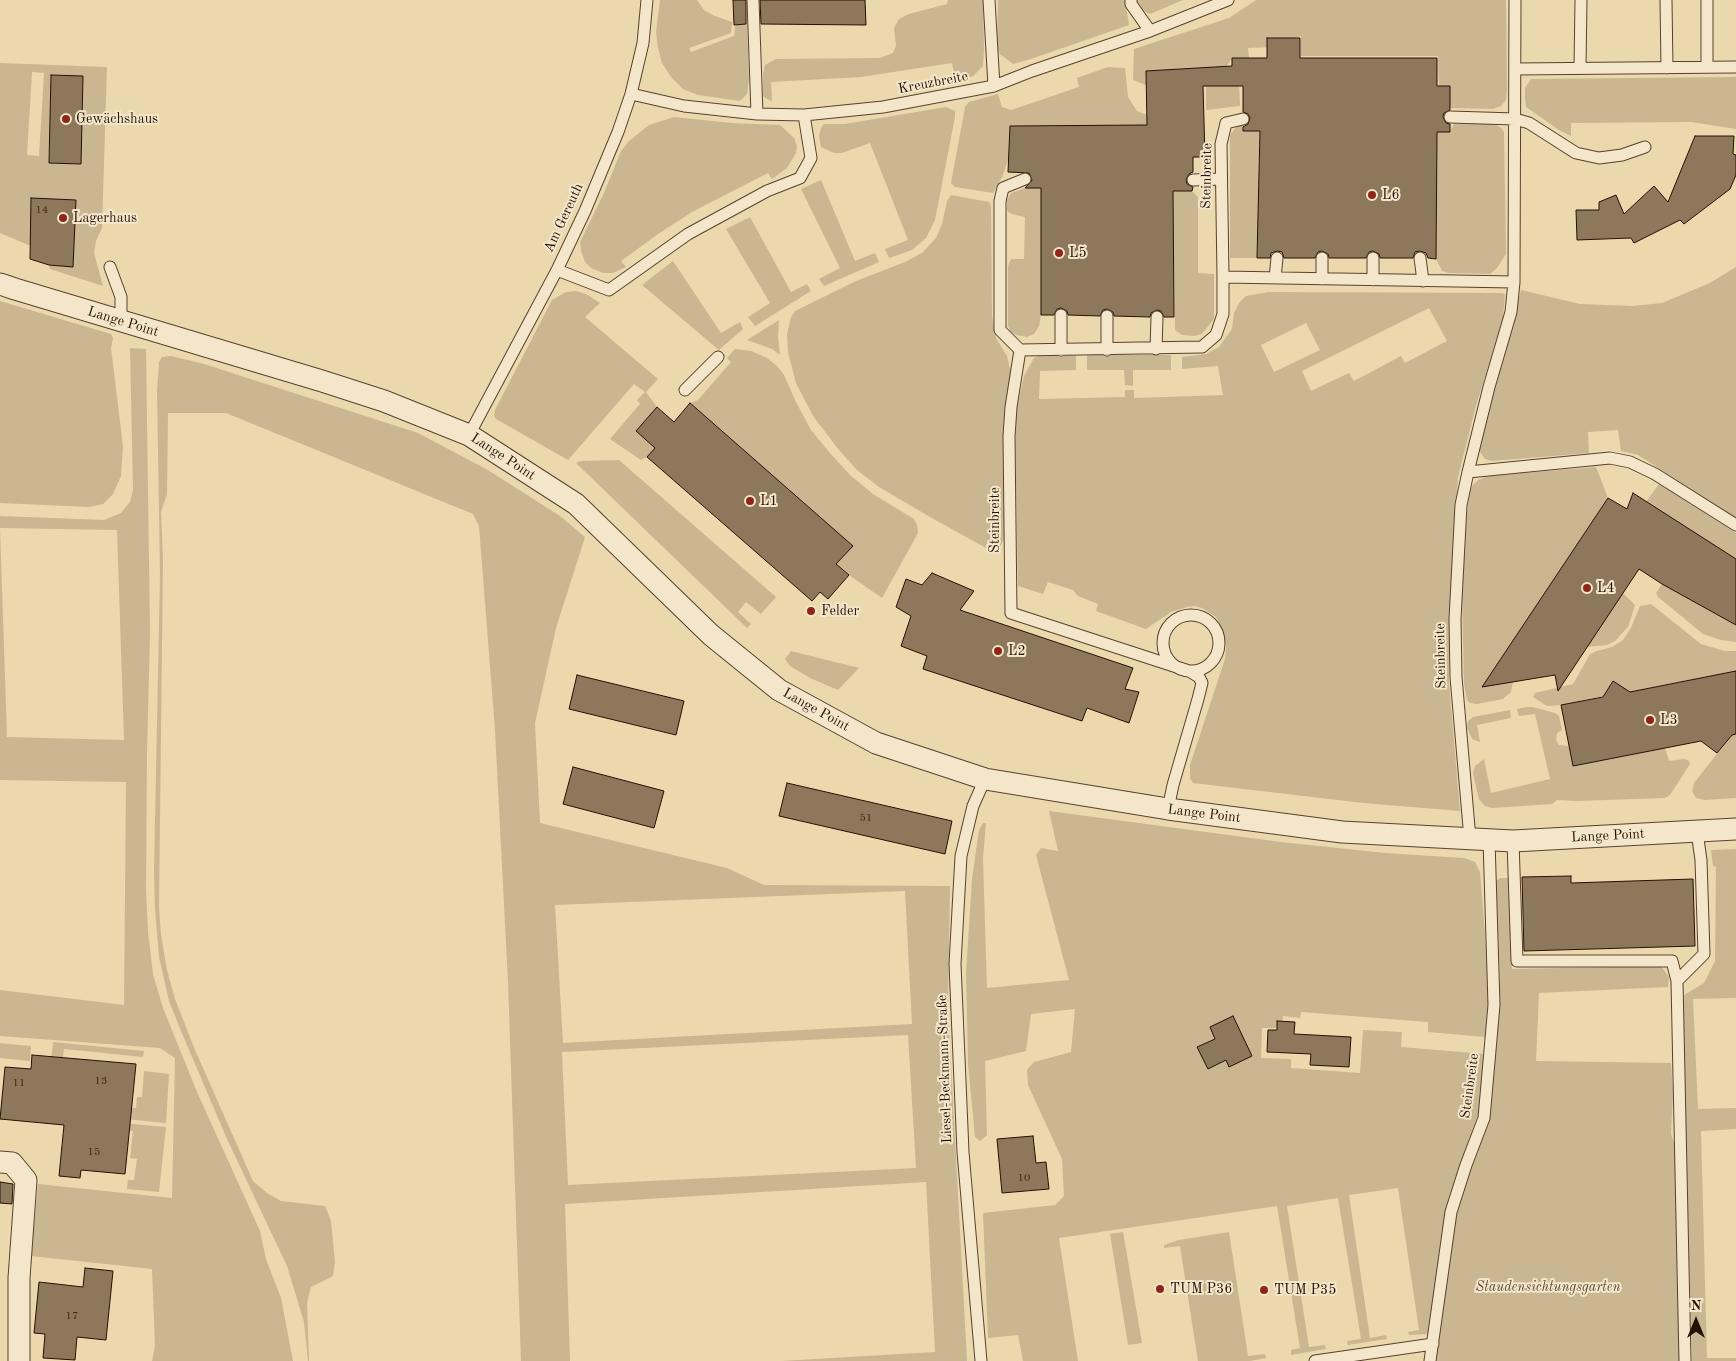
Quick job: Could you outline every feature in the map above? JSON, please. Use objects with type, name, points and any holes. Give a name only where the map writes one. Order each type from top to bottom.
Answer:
[{"type":"street","name":"Lange Point","points":[[0,284],[340,386],[384,401],[469,435],[576,504],[711,635],[779,690],[876,744],[985,779],[1168,810],[1342,832],[1513,841],[1736,829]]},
{"type":"street","points":[[0,1162],[12,1163],[26,1180],[19,1278],[19,1361],[0,1356]]},
{"type":"lane","name":"Am Gereuth","points":[[469,435],[557,270],[589,202],[618,132],[631,94],[643,43],[647,0]]},
{"type":"lane","points":[[753,0],[757,114]]},
{"type":"lane","points":[[989,0],[994,86]]},
{"type":"lane","points":[[1131,0],[1131,4],[1150,31]]},
{"type":"lane","name":"Kreuzbreite","points":[[631,94],[684,106],[757,114],[804,115],[883,107],[994,86],[1032,71],[1150,31],[1228,0]]},
{"type":"lane","name":"Steinbreite","points":[[1430,1361],[1434,1344],[1439,1289],[1451,1212],[1484,1118],[1494,1005],[1479,839],[1456,677],[1455,619],[1461,506],[1489,387],[1511,312],[1514,282],[1514,0]]},
{"type":"lane","points":[[1580,68],[1581,0]]},
{"type":"lane","points":[[1666,0],[1666,68]]},
{"type":"lane","points":[[1707,0],[1707,67]]},
{"type":"lane","points":[[1515,69],[1736,67]]},
{"type":"lane","points":[[557,270],[609,290],[688,234],[767,192],[800,178],[811,158],[804,115]]},
{"type":"lane","points":[[1450,117],[1515,118],[1528,123],[1576,153],[1599,158],[1622,155],[1644,147]]},
{"type":"lane","name":"Steinbreite","points":[[1168,810],[1202,683],[1199,677],[1181,669],[1011,613],[1009,436],[1011,407],[1020,350],[1202,347],[1216,335],[1223,314],[1221,144],[1226,123],[1243,119]]},
{"type":"lane","points":[[1020,350],[1000,330],[1000,201],[1003,188],[1025,179]]},
{"type":"lane","points":[[1193,180],[1221,179]]},
{"type":"lane","points":[[1275,278],[1277,258]]},
{"type":"lane","points":[[1322,258],[1322,279]]},
{"type":"lane","points":[[1373,258],[1373,280]]},
{"type":"lane","points":[[1420,258],[1423,280]]},
{"type":"lane","points":[[110,267],[121,297],[121,320]]},
{"type":"lane","points":[[1223,278],[1514,282]]},
{"type":"lane","points":[[1060,315],[1061,350]]},
{"type":"lane","points":[[1106,316],[1107,350]]},
{"type":"lane","points":[[1156,349],[1157,317]]},
{"type":"lane","points":[[685,390],[718,357]]},
{"type":"lane","points":[[1468,472],[1610,458],[1630,462],[1655,474],[1736,525]]},
{"type":"lane","points":[[1188,615],[1200,616],[1209,621],[1215,628],[1218,638],[1218,651],[1213,660],[1206,666],[1197,670],[1181,669],[1173,664],[1167,656],[1164,647],[1166,632],[1171,624],[1179,618],[1188,615]]},
{"type":"lane","name":"Liesel-Beckmann-Straße","points":[[982,1361],[963,1152],[955,964],[961,856],[973,806],[985,779]]},
{"type":"lane","points":[[1677,981],[1704,954],[1701,860],[1697,832]]},
{"type":"lane","points":[[1513,841],[1516,961],[1672,961],[1677,981],[1686,1361]]},
{"type":"lane","points":[[1315,1361],[1434,1344]]},
{"type":"green space","points":[[660,0],[697,0],[704,10],[732,22],[731,33],[689,48],[691,52],[734,36],[736,22],[747,22],[749,80],[747,94],[740,101],[698,95],[683,89],[671,77],[662,63],[658,48],[656,32]]},
{"type":"green space","points":[[948,0],[983,0],[983,66],[973,76],[956,81],[952,63],[861,77],[771,82],[772,101],[763,96],[765,65],[776,59],[880,58],[893,53],[896,46],[894,28],[899,19],[909,14],[947,4]]},
{"type":"green space","points":[[998,0],[1125,0],[1129,25],[1013,64],[1000,54],[997,46]]},
{"type":"green space","points":[[1136,0],[1183,0],[1150,14],[1142,10]]},
{"type":"green space","points":[[1256,0],[1506,0],[1506,100],[1501,106],[1493,109],[1450,108],[1450,86],[1439,86],[1438,56],[1301,56],[1301,36],[1274,47],[1248,48],[1249,58],[1232,58],[1224,70],[1239,82],[1240,106],[1206,110],[1206,70],[1202,68],[1146,71],[1146,85],[1133,80],[1134,49],[1229,18]]},
{"type":"green space","points":[[0,63],[107,67],[102,228],[96,241],[94,253],[103,286],[50,269],[49,265],[72,267],[50,254],[0,233]],"holes":[[[32,72],[44,73],[39,156],[27,155]],[[51,75],[83,76],[81,164],[49,163]]]},
{"type":"green space","points":[[1108,67],[1125,68],[1128,97],[1137,111],[1147,115],[1147,125],[1010,126],[1009,157],[1002,177],[993,193],[955,187],[951,183],[965,107],[969,102],[998,94],[1002,107],[1011,110],[1079,87],[1077,78]]},
{"type":"green space","points":[[1736,77],[1736,129],[1691,122],[1571,123],[1571,136],[1526,107],[1525,99],[1525,88],[1531,79]]},
{"type":"green space","points":[[946,107],[955,111],[955,117],[935,220],[926,238],[912,250],[889,258],[885,249],[908,240],[870,143],[842,153],[834,153],[821,147],[819,136],[821,128],[824,124],[845,124]]},
{"type":"green space","points":[[674,117],[732,123],[780,125],[794,138],[797,146],[796,153],[787,168],[772,179],[768,173],[692,212],[658,234],[621,261],[626,267],[613,273],[603,273],[591,268],[585,262],[580,242],[604,193],[621,151],[629,141],[649,125]]},
{"type":"green space","points":[[1243,124],[1244,131],[1260,131],[1257,258],[1230,258],[1230,135],[1238,125]]},
{"type":"green space","points":[[1454,124],[1494,124],[1504,132],[1506,254],[1497,268],[1490,274],[1449,273],[1442,271],[1436,259],[1437,132],[1450,132]]},
{"type":"green space","points":[[821,180],[855,261],[875,253],[879,262],[824,286],[819,279],[840,268],[801,189]]},
{"type":"green space","points":[[1025,188],[1041,188],[1041,315],[1039,326],[1034,334],[1027,337],[1011,332],[1008,326],[1008,266],[1011,259],[1024,259],[1025,217],[1007,211],[1007,200],[1011,193]]},
{"type":"green space","points":[[1173,191],[1192,191],[1198,197],[1198,273],[1214,274],[1214,319],[1202,334],[1194,336],[1182,335],[1175,330]]},
{"type":"green space","points":[[951,195],[989,202],[991,206],[992,315],[996,338],[1007,356],[1011,373],[1004,413],[1006,535],[1000,547],[995,549],[988,549],[930,517],[879,487],[857,470],[813,416],[796,383],[788,352],[787,334],[791,317],[795,311],[856,281],[905,262],[922,253],[936,238],[942,224],[947,201]]},
{"type":"green space","points":[[750,217],[791,292],[807,284],[811,291],[755,326],[748,317],[770,303],[726,229]]},
{"type":"green space","points":[[673,261],[721,333],[740,322],[743,329],[719,350],[642,285]]},
{"type":"green space","points":[[1736,267],[1736,518],[1638,455],[1621,451],[1618,430],[1588,432],[1589,453],[1492,461],[1485,459],[1480,452],[1480,444],[1521,290],[1580,304],[1633,306],[1662,303],[1710,283]]},
{"type":"green space","points":[[576,291],[586,294],[600,303],[585,317],[658,379],[646,392],[657,407],[636,431],[655,448],[647,457],[641,460],[610,439],[640,404],[637,400],[645,392],[634,384],[568,460],[496,419],[494,416],[495,410],[552,300],[566,292]]},
{"type":"green space","points":[[1268,292],[1505,294],[1503,318],[1476,406],[1458,477],[1449,617],[1449,683],[1460,811],[1363,803],[1193,783],[1190,778],[1190,765],[1225,659],[1224,633],[1216,617],[1202,608],[1187,607],[1171,612],[1146,629],[1096,611],[1098,604],[1078,596],[1073,590],[1048,582],[1043,594],[1018,586],[1015,426],[1024,376],[1034,358],[1039,356],[1076,356],[1076,370],[1040,371],[1039,399],[1125,397],[1125,390],[1134,390],[1134,398],[1223,395],[1218,366],[1182,369],[1182,357],[1206,354],[1219,347],[1232,329],[1234,313],[1239,303],[1246,296]],"holes":[[[1429,308],[1447,341],[1405,363],[1401,356],[1354,381],[1349,373],[1311,391],[1302,371]],[[1306,323],[1320,350],[1274,372],[1261,345]]]},
{"type":"green space","points":[[0,301],[111,334],[113,338],[111,348],[123,446],[121,476],[113,494],[103,504],[89,507],[0,503]]},
{"type":"green space","points":[[779,320],[780,355],[772,349],[747,340]]},
{"type":"green space","points":[[130,348],[146,349],[150,633],[146,889],[148,932],[153,974],[163,1008],[197,1092],[260,1231],[266,1259],[281,1298],[293,1361],[152,1361],[155,1346],[152,1269],[31,1256],[38,1184],[172,1198],[175,1058],[160,1048],[0,1036],[0,990],[124,1005],[126,782],[0,780],[0,528],[0,516],[104,520],[121,513],[130,502],[133,490]],"holes":[[[0,528],[117,530],[124,740],[7,737]]]},
{"type":"green space","points":[[735,349],[751,351],[767,358],[777,366],[784,375],[811,430],[830,453],[850,475],[873,494],[914,519],[918,533],[882,598],[836,564],[852,546],[690,403],[698,400],[731,362],[727,358]]},
{"type":"green space","points":[[1087,355],[1171,355],[1171,370],[1133,370],[1133,386],[1125,385],[1124,370],[1087,370]]},
{"type":"green space","points":[[171,356],[204,364],[418,433],[488,470],[560,516],[585,537],[556,628],[535,723],[540,823],[727,868],[764,885],[950,886],[948,1009],[967,1361],[781,1361],[935,1352],[926,1182],[565,1204],[570,1361],[521,1361],[508,982],[495,730],[479,526],[473,514],[226,413],[168,413],[167,494],[161,512],[163,559],[159,907],[161,935],[167,970],[175,999],[195,1050],[253,1181],[267,1193],[281,1201],[325,1206],[331,1221],[335,1262],[333,1276],[311,1287],[307,1303],[308,1361],[304,1322],[287,1266],[227,1139],[181,1031],[169,1001],[159,957],[154,870],[160,575],[157,391],[159,362],[162,357]],"holes":[[[905,891],[912,1024],[563,1043],[555,905]],[[908,1035],[916,1168],[568,1185],[562,1052]]]},
{"type":"green space","points":[[619,460],[776,597],[761,614],[746,602],[738,612],[751,624],[747,628],[576,463],[580,461]]},
{"type":"green space","points":[[1596,467],[1608,498],[1483,686],[1513,682],[1511,692],[1503,699],[1477,704],[1470,703],[1467,700],[1464,683],[1462,599],[1464,542],[1469,495],[1472,486],[1478,480],[1489,476]]},
{"type":"green space","points":[[1659,484],[1736,533],[1736,559],[1646,502]]},
{"type":"green space","points":[[1662,584],[1736,625],[1736,642],[1721,640],[1703,634],[1658,597],[1656,593]]},
{"type":"green space","points":[[1622,592],[1635,605],[1628,627],[1615,641],[1607,645],[1586,647]]},
{"type":"green space","points":[[1651,604],[1701,644],[1725,651],[1736,651],[1736,671],[1624,693],[1622,687],[1613,681],[1607,690],[1609,695],[1561,705],[1547,706],[1533,697],[1535,693],[1573,684],[1590,654],[1612,647],[1623,640],[1631,628],[1640,606]]},
{"type":"green space","points":[[791,651],[859,668],[838,690],[810,678],[790,666],[785,659]]},
{"type":"green space","points":[[1526,707],[1555,713],[1559,716],[1562,730],[1557,733],[1556,740],[1559,745],[1569,746],[1573,766],[1665,748],[1669,761],[1684,759],[1688,760],[1690,764],[1670,795],[1665,798],[1557,800],[1552,804],[1492,808],[1485,806],[1479,799],[1473,774],[1475,766],[1484,759],[1491,793],[1550,779],[1535,714],[1519,716],[1517,709]]},
{"type":"green space","points":[[1510,710],[1511,718],[1477,725],[1480,742],[1472,739],[1467,727],[1468,721],[1473,717]]},
{"type":"green space","points":[[1736,734],[1736,798],[1705,800],[1696,798],[1692,791],[1694,783],[1727,741],[1727,736]]},
{"type":"green space","points":[[1049,811],[1281,842],[1385,853],[1464,858],[1475,862],[1480,872],[1486,947],[1489,1007],[1486,1037],[1428,1032],[1428,1022],[1301,1012],[1300,1018],[1283,1016],[1282,1028],[1262,1028],[1261,1058],[1291,1059],[1291,1068],[1360,1073],[1363,1030],[1402,1032],[1401,1047],[1485,1054],[1480,1109],[1446,1211],[1430,1330],[1426,1334],[1409,1335],[1408,1332],[1419,1330],[1398,1188],[1349,1195],[1370,1338],[1386,1335],[1387,1339],[1348,1345],[1347,1341],[1361,1339],[1338,1198],[1287,1206],[1309,1347],[1325,1345],[1326,1349],[1291,1355],[1291,1350],[1300,1348],[1277,1206],[1059,1238],[1078,1361],[1023,1361],[1018,1335],[988,1338],[983,1213],[1055,1205],[1064,1196],[1062,1159],[1028,1085],[1027,1070],[1034,1062],[1071,1052],[1075,1009],[1031,1014],[1026,1051],[985,1061],[987,1135],[980,1141],[975,1137],[968,1064],[966,973],[972,879],[979,830],[983,823],[986,823],[983,858],[987,988],[1069,980],[1036,855],[1041,848],[1058,851]]},
{"type":"green space","points":[[1736,849],[1736,998],[1693,999],[1698,1109],[1736,1108],[1736,1129],[1701,1131],[1707,1358],[1736,1358],[1736,1361],[1692,1361],[1684,1080],[1684,995],[1704,983],[1715,961],[1716,867],[1713,866],[1711,850]]},
{"type":"green space","name":"Staudensichtungsgarten","points":[[1500,878],[1508,878],[1512,969],[1661,966],[1669,977],[1668,987],[1539,993],[1536,1061],[1671,1063],[1673,1092],[1671,1134],[1675,1146],[1680,1361],[1436,1361],[1454,1218],[1488,1120],[1492,1092],[1500,980],[1496,881]]},
{"type":"green space","points":[[53,1042],[144,1051],[143,1057],[64,1049],[62,1064],[51,1062]]},
{"type":"green space","points":[[0,1043],[31,1046],[30,1061],[0,1058]]},
{"type":"green space","points":[[144,1071],[169,1074],[166,1123],[94,1116],[95,1104],[136,1108],[137,1097],[142,1097]]},
{"type":"green space","points":[[111,1122],[166,1127],[159,1192],[127,1189],[128,1180],[134,1180],[137,1159],[130,1158],[133,1131],[110,1129]]},
{"type":"green space","points":[[1123,1232],[1142,1343],[1128,1345],[1110,1234]]},
{"type":"green space","points":[[1229,1232],[1248,1356],[1265,1354],[1266,1358],[1250,1361],[1198,1361],[1180,1246],[1164,1248],[1164,1245],[1179,1240]]},
{"type":"building","points":[[733,0],[746,0],[746,24],[734,25]]},
{"type":"building","points":[[760,0],[865,0],[866,25],[761,24]]},
{"type":"building","points":[[1267,38],[1300,38],[1300,58],[1437,58],[1437,86],[1450,86],[1450,110],[1444,113],[1443,117],[1446,123],[1450,124],[1450,132],[1437,132],[1436,259],[1428,258],[1426,253],[1420,251],[1415,252],[1413,258],[1380,258],[1379,254],[1373,251],[1369,252],[1366,258],[1329,258],[1328,254],[1322,251],[1318,252],[1315,258],[1284,258],[1282,252],[1277,251],[1271,253],[1270,258],[1257,258],[1260,131],[1243,131],[1243,127],[1248,124],[1250,118],[1248,114],[1243,112],[1243,86],[1203,86],[1205,157],[1193,157],[1193,172],[1189,174],[1186,180],[1187,184],[1193,187],[1192,191],[1173,191],[1174,317],[1164,317],[1161,311],[1157,310],[1151,313],[1150,317],[1114,316],[1113,312],[1107,309],[1103,310],[1100,316],[1068,315],[1067,311],[1061,308],[1057,309],[1054,315],[1041,315],[1041,188],[1025,188],[1032,180],[1029,173],[1008,172],[1010,126],[1147,125],[1146,71],[1232,66],[1232,58],[1267,58]]},
{"type":"building","name":"Gewächshaus","points":[[51,75],[83,76],[81,164],[49,163]]},
{"type":"building","points":[[1695,136],[1734,136],[1733,154],[1736,155],[1736,175],[1730,189],[1684,224],[1680,220],[1634,243],[1631,238],[1577,240],[1576,210],[1599,210],[1599,202],[1616,195],[1624,214],[1654,186],[1668,202]]},
{"type":"building","points":[[31,198],[76,200],[73,267],[49,265],[30,259]]},
{"type":"building","name":"L1","points":[[690,403],[853,546],[836,564],[849,575],[828,599],[820,592],[812,601],[647,457],[655,448],[636,431],[657,407],[674,422]]},
{"type":"building","name":"L4","points":[[1633,493],[1736,559],[1736,625],[1639,569],[1558,691],[1555,675],[1482,687],[1608,498],[1627,509]]},
{"type":"building","name":"L2","points":[[932,573],[974,591],[960,610],[1133,668],[1125,689],[1139,692],[1129,723],[1087,708],[1082,721],[923,669],[927,656],[901,646],[911,616],[896,607],[906,579],[922,585]]},
{"type":"building","name":"L3","points":[[1736,671],[1736,734],[1732,735],[1717,753],[1701,741],[1573,766],[1561,705],[1603,697],[1613,681],[1630,692]]},
{"type":"building","points":[[577,675],[684,701],[676,735],[569,709]]},
{"type":"building","points":[[573,767],[664,791],[654,828],[563,804]]},
{"type":"building","points":[[787,783],[952,821],[945,854],[779,816]]},
{"type":"building","points":[[1571,876],[1571,883],[1693,879],[1695,946],[1524,951],[1522,877]]},
{"type":"building","points":[[1233,1016],[1252,1056],[1229,1067],[1226,1060],[1208,1069],[1197,1047],[1215,1039],[1210,1027]]},
{"type":"building","points":[[1277,1021],[1295,1022],[1294,1034],[1351,1037],[1349,1067],[1310,1065],[1311,1054],[1267,1052],[1268,1030],[1277,1030]]},
{"type":"building","points":[[32,1055],[136,1064],[125,1174],[81,1170],[80,1178],[59,1176],[64,1125],[0,1119],[5,1067],[31,1069]]},
{"type":"building","points":[[1033,1136],[1036,1163],[1046,1162],[1049,1189],[1002,1193],[997,1139]]},
{"type":"building","points":[[0,1182],[13,1184],[12,1204],[0,1203]]},
{"type":"building","points":[[85,1268],[113,1271],[106,1340],[77,1337],[75,1360],[43,1358],[45,1334],[34,1333],[39,1282],[83,1287]]},
{"type":"place","name":"Gewächshaus","points":[[66,119]]},
{"type":"place","name":"L6","points":[[1372,195]]},
{"type":"place","name":"Lagerhaus","points":[[63,218]]},
{"type":"place","name":"L5","points":[[1059,253]]},
{"type":"place","name":"L1","points":[[750,501]]},
{"type":"place","name":"L4","points":[[1587,588]]},
{"type":"place","name":"Felder","points":[[811,611]]},
{"type":"place","name":"L2","points":[[998,651]]},
{"type":"place","name":"L3","points":[[1650,720]]},
{"type":"place","name":"TUM P36","points":[[1160,1289]]},
{"type":"place","name":"TUM P35","points":[[1264,1290]]}]
